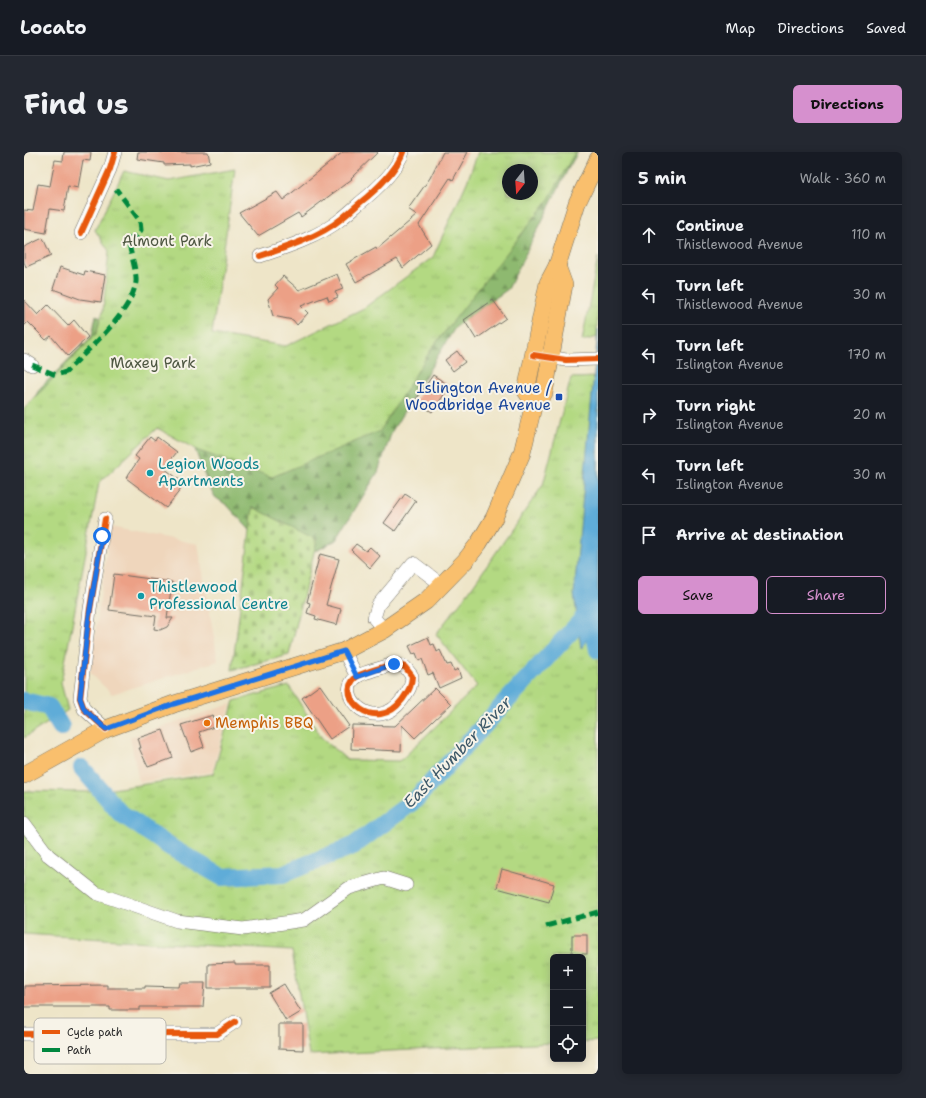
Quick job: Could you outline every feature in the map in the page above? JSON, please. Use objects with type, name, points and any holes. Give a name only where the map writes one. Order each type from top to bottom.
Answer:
[{"type":"main road","points":[[534,403],[526,391],[548,283],[557,266],[577,203],[598,160]]},
{"type":"main road","points":[[24,775],[106,729],[174,704],[307,664],[344,651],[384,630],[426,600],[442,585],[479,543],[494,518],[522,453],[534,403],[544,394],[564,285],[557,266]]},
{"type":"street","points":[[81,233],[110,169],[115,152]]},
{"type":"street","points":[[260,256],[289,247],[342,219],[349,210],[374,192],[392,171],[403,152]]},
{"type":"street","points":[[533,355],[578,360],[598,359]]},
{"type":"street","points":[[105,519],[89,615],[80,698],[84,709],[106,729]]},
{"type":"street","points":[[384,630],[374,618],[378,605],[413,563],[442,585]]},
{"type":"street","points":[[344,651],[357,677]]},
{"type":"street","points":[[394,664],[405,667],[412,676],[411,688],[395,710],[381,714],[368,714],[356,706],[350,697],[351,686],[357,677],[394,664]]},
{"type":"street","points":[[24,824],[48,855],[96,893],[177,921],[243,929],[304,920],[350,888],[384,878],[406,885]]},
{"type":"street","points":[[166,1034],[218,1034],[235,1022]]},
{"type":"shaded area","points":[[110,527],[198,544],[218,661],[112,694],[90,673]]},
{"type":"shaded area","points":[[231,704],[212,772],[139,782],[130,737]]},
{"type":"green space","name":"Maxey Park","points":[[478,152],[575,152],[549,199],[432,348],[380,431],[272,477],[199,451],[157,428],[99,483],[61,683],[68,710],[24,738],[24,409],[96,334],[103,311],[109,251],[95,230],[124,171],[169,181],[235,169],[212,334],[286,346],[364,308],[433,257],[467,182]]},
{"type":"green space","points":[[490,152],[578,152],[508,289],[456,326],[392,431],[378,472],[336,540],[318,550],[297,551],[257,538],[228,506],[215,497],[207,482],[191,438],[162,427],[120,440],[24,416],[40,388],[92,336],[96,315],[166,360],[264,384],[392,300],[433,263]]},
{"type":"green space","points":[[598,257],[597,337],[582,341]]},
{"type":"green space","points":[[598,377],[598,1041],[586,1042],[586,954],[550,954],[550,1043],[309,1055],[292,951],[24,934],[24,791],[92,792],[213,774],[234,701],[289,686],[321,737],[347,760],[400,761],[477,686],[436,634],[470,590],[543,485],[571,378]]},
{"type":"green space","points":[[253,507],[317,540],[289,655],[232,670]]},
{"type":"water","points":[[598,329],[598,624],[581,649],[574,594]]},
{"type":"building","points":[[64,152],[91,152],[90,161],[83,160],[78,188],[68,186],[64,211],[50,209],[46,233],[24,229],[24,210],[33,211],[38,184],[50,186],[55,160],[63,161]]},
{"type":"building","points":[[138,152],[208,152],[210,162],[190,166],[190,164],[164,165],[164,163],[137,159]]},
{"type":"building","points":[[343,152],[378,152],[351,178],[352,179],[301,217],[298,213],[258,236],[239,213],[277,192],[283,200]]},
{"type":"building","points":[[443,152],[468,152],[453,180],[450,178],[419,225],[431,244],[403,268],[397,259],[356,282],[346,264],[376,247],[377,249],[417,215],[408,209],[430,178]]},
{"type":"building","points":[[43,238],[51,256],[26,267],[24,262],[24,247]]},
{"type":"building","points":[[60,267],[84,275],[85,271],[105,275],[101,302],[80,299],[53,289]]},
{"type":"building","points":[[337,274],[343,289],[335,292],[338,297],[329,301],[327,296],[301,306],[308,313],[297,325],[293,320],[273,316],[268,299],[278,288],[275,285],[283,276],[299,290]]},
{"type":"building","points":[[24,300],[38,315],[48,305],[68,326],[74,320],[88,337],[68,356],[51,336],[46,340],[28,322],[24,326]]},
{"type":"building","points":[[493,300],[506,318],[476,339],[464,320]]},
{"type":"building","points":[[457,351],[465,362],[453,371],[445,360]]},
{"type":"building","points":[[433,375],[450,386],[432,412],[415,401]]},
{"type":"building","name":"Legion Woods Apartments","points":[[150,437],[155,441],[157,437],[177,452],[164,468],[185,484],[166,508],[126,478],[139,459],[135,456]]},
{"type":"building","points":[[405,494],[416,501],[395,531],[384,523]]},
{"type":"building","points":[[356,544],[366,551],[370,547],[380,556],[370,568],[351,550]]},
{"type":"building","points":[[320,554],[339,559],[326,605],[341,609],[337,625],[315,619],[316,616],[307,613],[310,603],[307,602]]},
{"type":"building","name":"Thistlewood Professional Centre","points":[[114,574],[172,582],[167,618],[173,618],[167,627],[160,630],[154,629],[156,616],[109,610]]},
{"type":"building","points":[[428,637],[431,645],[434,644],[437,652],[440,650],[447,665],[451,664],[454,671],[458,669],[461,678],[439,688],[433,673],[428,675],[422,659],[419,661],[416,653],[413,654],[409,646]]},
{"type":"building","points":[[320,685],[349,726],[330,739],[302,698]]},
{"type":"building","points":[[435,688],[451,704],[415,738],[402,725],[401,751],[351,749],[352,725],[395,726]]},
{"type":"building","points":[[213,715],[217,726],[199,732],[204,747],[191,752],[181,725]]},
{"type":"building","points":[[163,730],[173,758],[148,767],[139,748],[141,748],[138,738]]},
{"type":"building","points":[[502,869],[554,884],[549,902],[497,888]]},
{"type":"building","points":[[572,935],[587,935],[587,954],[572,954]]},
{"type":"building","points":[[235,963],[235,965],[270,965],[270,988],[208,988],[208,964]]},
{"type":"building","points":[[180,983],[205,983],[203,1007],[140,1007],[140,1010],[110,1010],[110,1007],[24,1007],[24,986],[107,985],[107,988],[145,988],[145,986],[179,987]]},
{"type":"building","points":[[284,984],[301,1012],[286,1021],[269,993]]},
{"type":"building","points":[[279,1024],[303,1024],[303,1050],[279,1049]]},
{"type":"waterway","points":[[589,608],[598,650]]},
{"type":"waterway","name":"East Humber River","points":[[82,768],[119,812],[170,847],[222,877],[283,874],[353,846],[415,800],[589,612]]},
{"type":"waterway","name":"East Humber River","points":[[24,701],[49,707],[61,727]]},
{"type":"marked path","points":[[32,365],[56,375],[66,372],[107,330],[126,306],[132,294],[136,278],[128,240],[137,236],[141,230],[140,221],[116,189]]},
{"type":"marked path","points":[[546,926],[598,912]]},
{"type":"cycle path","points":[[81,233],[110,169],[115,152]]},
{"type":"cycle path","points":[[260,256],[302,241],[333,225],[383,182],[393,171],[403,152]]},
{"type":"cycle path","points":[[533,355],[566,360],[598,359]]},
{"type":"cycle path","points":[[105,519],[90,609],[80,698],[84,709],[106,729]]},
{"type":"cycle path","points":[[394,664],[405,667],[412,676],[409,689],[402,700],[392,710],[381,714],[370,713],[361,709],[354,702],[350,694],[350,685],[359,675],[394,664]]},
{"type":"cycle path","points":[[166,1034],[217,1034],[235,1022]]},
{"type":"cycle path","points":[[24,1034],[34,1034]]},
{"type":"place","name":"Islington Avenue / Woodbridge Avenue","points":[[559,397]]},
{"type":"place","name":"Legion Woods Apartments","points":[[150,473]]},
{"type":"place","name":"Thistlewood Professional Centre","points":[[141,596]]},
{"type":"place","name":"Memphis BBQ","points":[[207,723]]},
{"type":"route","points":[[102,536],[88,622],[80,698],[84,709],[106,729],[174,704],[344,651],[357,677],[394,664]]},
{"type":"park label","name":"Almont Park","points":[[167,241]]}]
